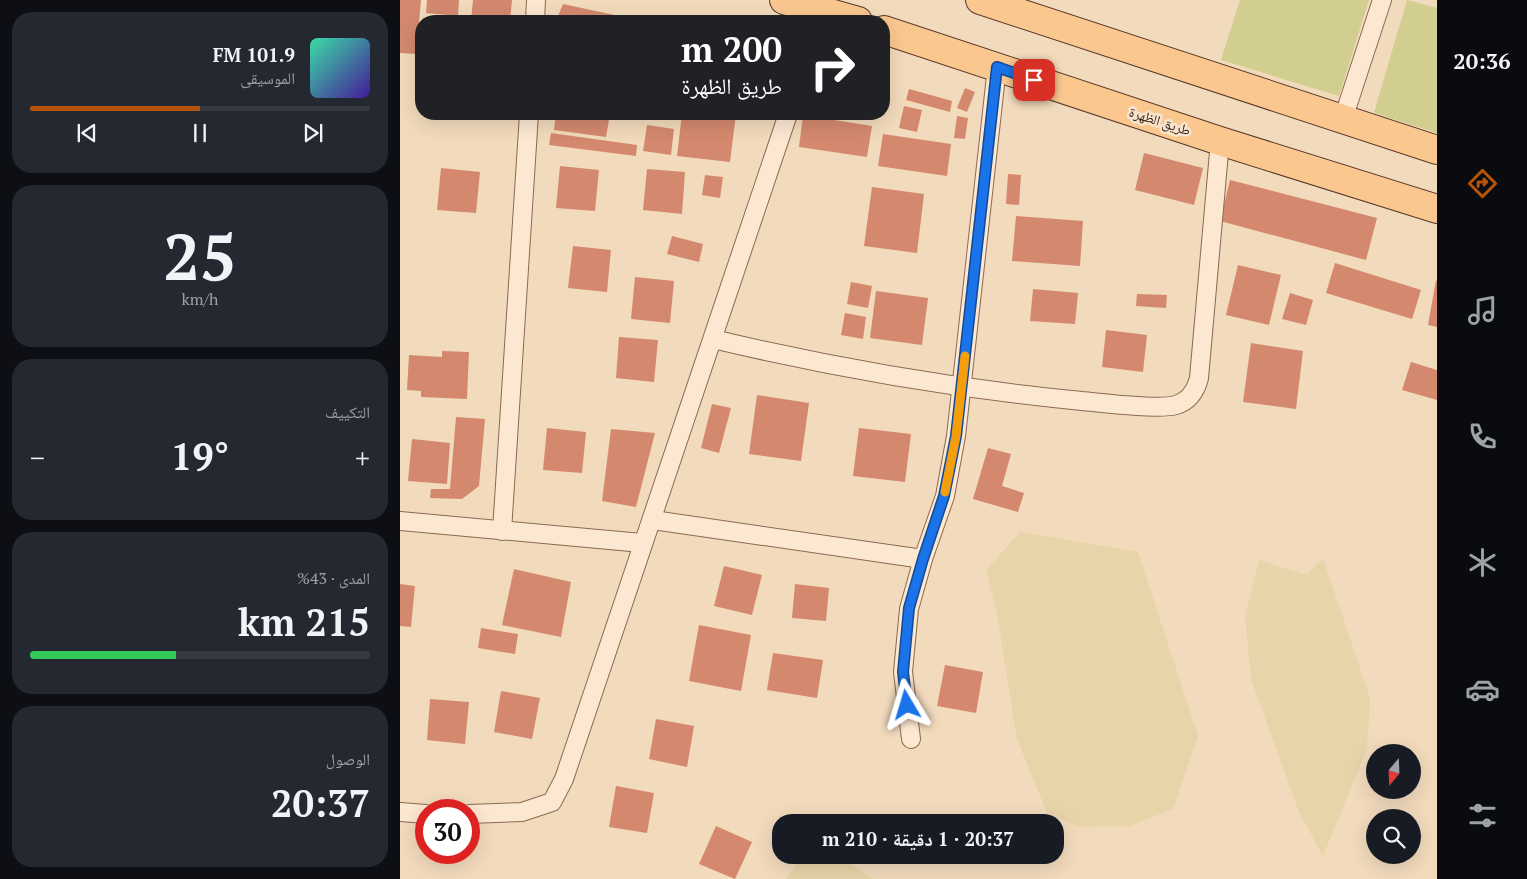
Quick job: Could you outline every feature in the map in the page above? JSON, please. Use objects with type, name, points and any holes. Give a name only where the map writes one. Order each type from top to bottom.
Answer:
[{"type":"main road","points":[[784,0],[838,15]]},
{"type":"main road","points":[[980,0],[1437,150]]},
{"type":"main road","name":"طريق الظهرة","points":[[890,32],[1220,141],[1437,209]]},
{"type":"street","points":[[535,15],[536,0]]},
{"type":"street","points":[[1343,119],[1382,0]]},
{"type":"street","points":[[911,739],[903,672],[909,608],[944,496],[956,436],[997,67]]},
{"type":"street","points":[[502,530],[529,120]]},
{"type":"street","points":[[480,814],[522,812],[552,802],[564,779],[642,543],[653,520],[786,120]]},
{"type":"street","points":[[713,339],[878,374],[961,388],[1098,403],[1166,407],[1182,403],[1194,392],[1199,378],[1220,141]]},
{"type":"street","points":[[653,520],[923,559]]},
{"type":"street","points":[[400,521],[642,543]]},
{"type":"street","points":[[400,812],[415,813]]},
{"type":"shaded area","points":[[1240,0],[1369,0],[1339,96],[1221,60]]},
{"type":"shaded area","points":[[1407,0],[1437,8],[1437,133],[1374,113]]},
{"type":"shaded area","points":[[1020,532],[1138,552],[1198,736],[1173,809],[1130,826],[1080,827],[1064,820],[1064,814],[1047,813],[1017,739],[997,614],[986,570]]},
{"type":"shaded area","points":[[1323,558],[1370,698],[1366,751],[1323,856],[1299,812],[1251,679],[1245,616],[1259,560],[1307,575]]},
{"type":"shaded area","points":[[797,864],[850,864],[874,879],[786,879]]},
{"type":"building","points":[[400,0],[421,0],[420,15],[415,15],[415,54],[400,53]]},
{"type":"building","points":[[427,0],[459,0],[458,15],[426,13]]},
{"type":"building","points":[[473,0],[512,0],[511,15],[472,15]]},
{"type":"building","points":[[563,4],[615,15],[558,15]]},
{"type":"building","points":[[965,88],[975,92],[967,112],[957,108]]},
{"type":"building","points":[[909,89],[952,101],[950,112],[906,100]]},
{"type":"building","points":[[904,106],[922,110],[917,132],[899,128]]},
{"type":"building","points":[[957,116],[968,118],[965,139],[954,138]]},
{"type":"building","points":[[555,120],[609,120],[606,137],[554,130]]},
{"type":"building","points":[[681,120],[735,120],[730,162],[677,156]]},
{"type":"building","points":[[802,120],[834,120],[872,126],[867,157],[799,147]]},
{"type":"building","points":[[647,125],[674,129],[671,155],[643,151]]},
{"type":"building","points":[[551,133],[637,145],[636,156],[549,145]]},
{"type":"building","points":[[883,134],[951,144],[947,176],[878,166]]},
{"type":"building","points":[[1144,153],[1203,168],[1194,205],[1135,190]]},
{"type":"building","points":[[560,166],[599,170],[595,211],[556,208]]},
{"type":"building","points":[[441,168],[480,172],[476,213],[437,210]]},
{"type":"building","points":[[647,169],[685,172],[682,214],[643,210]]},
{"type":"building","points":[[1008,174],[1021,175],[1019,205],[1006,204]]},
{"type":"building","points":[[705,175],[723,177],[720,198],[702,195]]},
{"type":"building","points":[[1230,180],[1377,218],[1366,260],[1220,221]]},
{"type":"building","points":[[872,187],[924,194],[917,253],[864,246]]},
{"type":"building","points":[[1016,216],[1083,221],[1080,266],[1012,261]]},
{"type":"building","points":[[672,236],[703,244],[699,262],[667,254]]},
{"type":"building","points":[[573,246],[611,250],[607,292],[568,288]]},
{"type":"building","points":[[1335,263],[1421,290],[1412,319],[1326,293]]},
{"type":"building","points":[[1238,265],[1281,275],[1269,325],[1226,315]]},
{"type":"building","points":[[635,277],[674,281],[670,323],[631,319]]},
{"type":"building","points":[[1437,281],[1437,327],[1428,325]]},
{"type":"building","points":[[851,282],[872,286],[868,308],[847,304]]},
{"type":"building","points":[[1033,289],[1078,293],[1075,324],[1030,321]]},
{"type":"building","points":[[876,291],[928,298],[922,345],[870,338]]},
{"type":"building","points":[[1290,293],[1313,300],[1306,325],[1282,319]]},
{"type":"building","points":[[1137,294],[1167,295],[1166,308],[1136,306]]},
{"type":"building","points":[[845,313],[866,317],[863,339],[841,335]]},
{"type":"building","points":[[1106,330],[1147,335],[1143,372],[1102,367]]},
{"type":"building","points":[[619,337],[658,340],[654,382],[616,378]]},
{"type":"building","points":[[1251,343],[1303,351],[1296,409],[1243,402]]},
{"type":"building","points":[[442,351],[469,352],[467,399],[421,397],[421,391],[407,390],[409,355],[442,357]]},
{"type":"building","points":[[1411,362],[1437,370],[1437,400],[1402,390]]},
{"type":"building","points":[[757,395],[809,403],[801,461],[749,454]]},
{"type":"building","points":[[712,404],[731,408],[719,453],[701,448]]},
{"type":"building","points":[[456,417],[485,419],[479,486],[462,499],[430,498],[431,489],[450,489]]},
{"type":"building","points":[[547,428],[586,432],[582,473],[543,470]]},
{"type":"building","points":[[859,428],[911,434],[905,482],[853,476]]},
{"type":"building","points":[[611,429],[655,433],[636,507],[602,501]]},
{"type":"building","points":[[412,439],[450,443],[447,484],[408,481]]},
{"type":"building","points":[[988,448],[1011,454],[1002,486],[1024,493],[1018,512],[973,499]]},
{"type":"building","points":[[724,566],[762,575],[752,615],[714,606]]},
{"type":"building","points":[[514,569],[571,582],[561,637],[502,625]]},
{"type":"building","points":[[400,584],[415,586],[411,627],[400,626]]},
{"type":"building","points":[[795,584],[829,588],[826,621],[792,618]]},
{"type":"building","points":[[699,625],[751,635],[741,691],[689,681]]},
{"type":"building","points":[[481,628],[518,634],[515,654],[478,648]]},
{"type":"building","points":[[773,653],[823,660],[817,698],[767,690]]},
{"type":"building","points":[[945,665],[983,672],[976,713],[937,706]]},
{"type":"building","points":[[501,691],[540,698],[532,739],[494,732]]},
{"type":"building","points":[[430,699],[469,702],[465,744],[427,740]]},
{"type":"building","points":[[656,719],[694,726],[687,767],[649,759]]},
{"type":"building","points":[[616,786],[654,793],[647,833],[609,827]]},
{"type":"building","points":[[716,826],[752,842],[735,879],[699,864]]},
{"type":"slow traffic","points":[[945,492],[956,436],[965,356]]},
{"type":"route","points":[[907,705],[903,672],[909,608],[944,496],[956,436],[997,67],[1034,80]]}]
